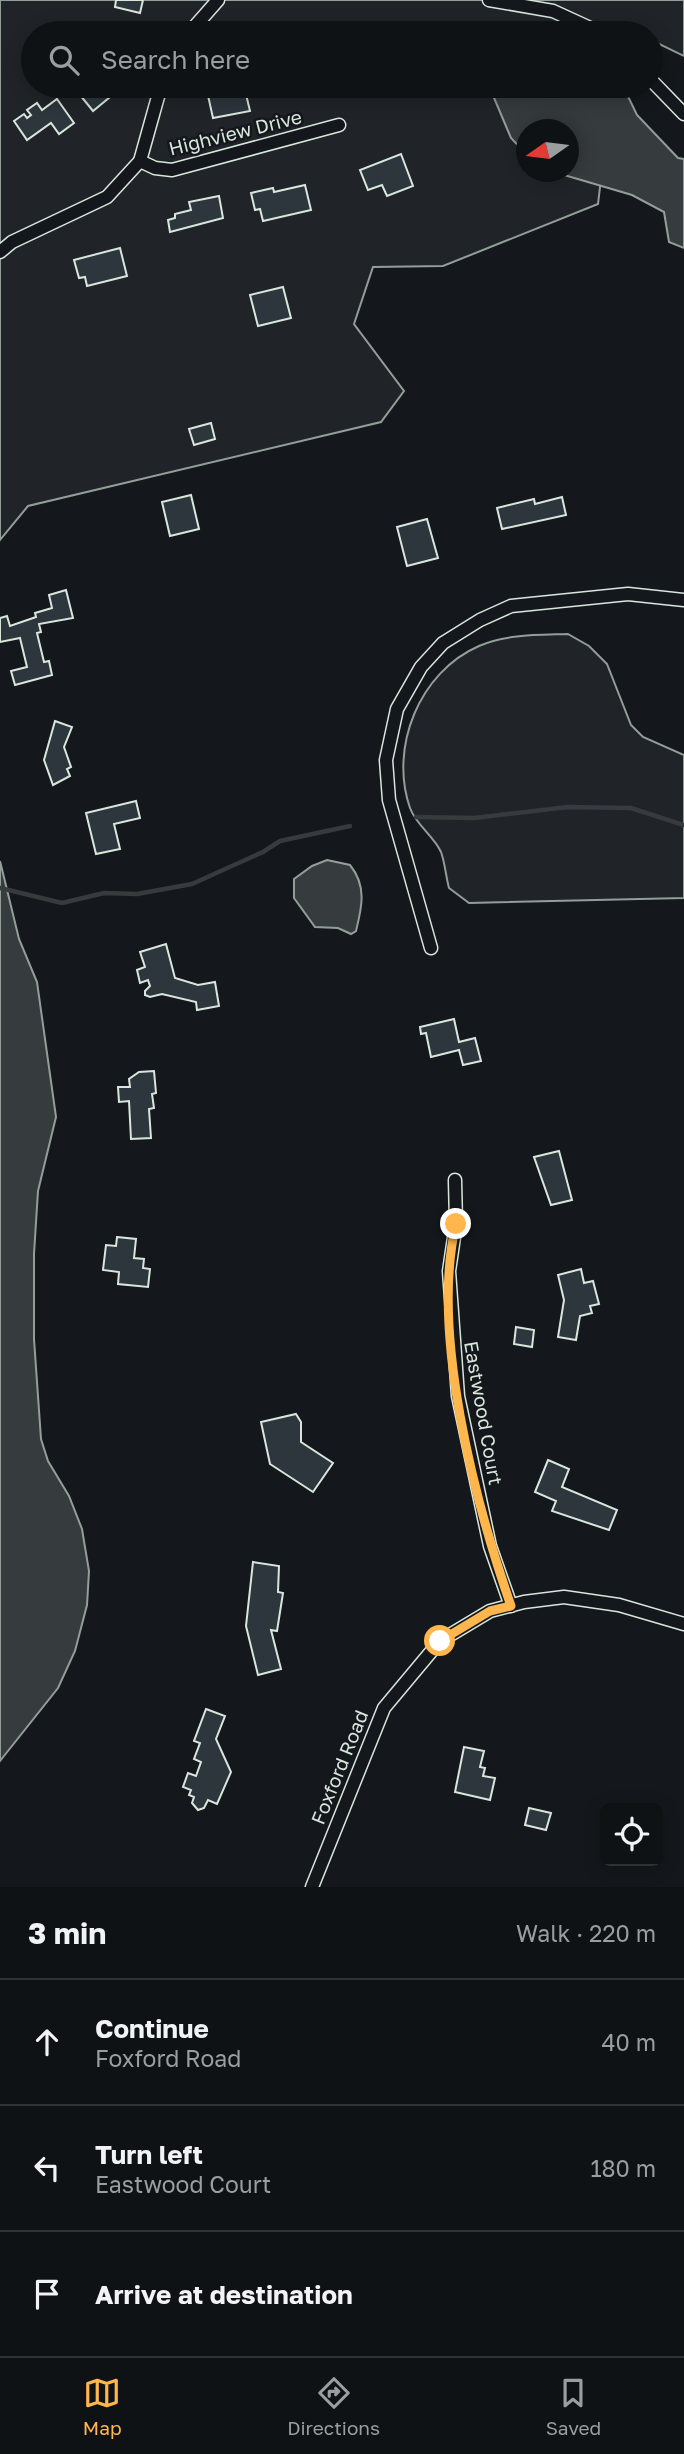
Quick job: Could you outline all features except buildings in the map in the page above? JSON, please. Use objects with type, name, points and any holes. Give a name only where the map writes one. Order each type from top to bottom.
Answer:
[{"type":"street","points":[[200,21],[218,0]]},
{"type":"street","points":[[489,0],[553,11],[575,21]]},
{"type":"street","points":[[663,92],[684,114]]},
{"type":"street","name":"Highview Drive","points":[[0,252],[12,242],[107,197],[140,161],[158,98]]},
{"type":"street","name":"Highview Drive","points":[[140,161],[155,168],[172,170],[339,125]]},
{"type":"street","points":[[431,948],[388,800],[386,760],[397,709],[421,667],[443,643],[480,620],[511,606],[628,594],[684,600]]},
{"type":"street","name":"Eastwood Court","points":[[455,1180],[456,1224],[449,1271],[457,1396],[487,1533],[511,1606]]},
{"type":"street","name":"Foxford Road","points":[[312,1887],[384,1708],[440,1641],[490,1611],[564,1597],[619,1605],[684,1624]]},
{"type":"shaded area","points":[[0,0],[684,0],[684,56],[663,46],[663,21],[21,21],[21,98],[616,98],[603,162],[598,204],[443,266],[373,267],[354,324],[404,391],[381,422],[28,506],[0,540]]},
{"type":"shaded area","points":[[494,98],[629,98],[637,115],[678,158],[684,159],[684,248],[669,242],[664,212],[632,195],[579,179],[579,119],[516,119],[516,143],[511,138]]},
{"type":"shaded area","points":[[568,634],[589,646],[607,664],[631,725],[643,737],[684,755],[684,898],[469,903],[449,888],[441,852],[410,808],[404,785],[403,761],[407,737],[414,714],[425,693],[440,674],[458,658],[489,642],[523,636]]},
{"type":"shaded area","points":[[327,860],[350,865],[359,881],[362,897],[360,914],[356,931],[351,934],[338,928],[315,927],[294,898],[294,879],[312,866]]},
{"type":"shaded area","points":[[0,861],[19,939],[37,982],[56,1117],[38,1191],[34,1254],[34,1339],[41,1439],[48,1461],[69,1496],[82,1529],[89,1571],[87,1605],[75,1651],[58,1688],[0,1761]]},
{"type":"waterway","points":[[416,817],[474,818],[568,807],[631,808],[684,825]]},
{"type":"waterway","points":[[0,888],[62,903],[104,893],[137,894],[192,884],[263,852],[280,841],[350,826]]},
{"type":"route","points":[[440,1641],[490,1611],[511,1606],[491,1546],[457,1396],[449,1271],[456,1224]]}]
